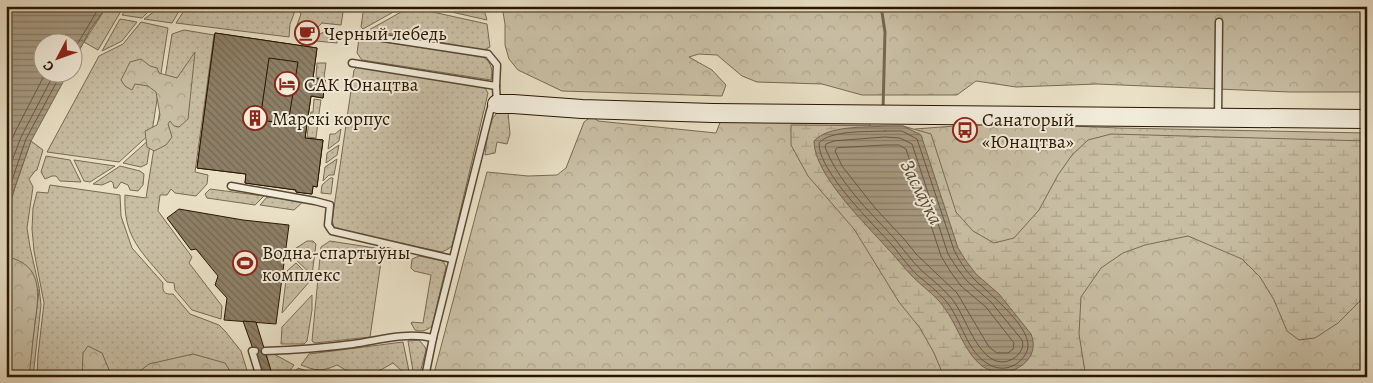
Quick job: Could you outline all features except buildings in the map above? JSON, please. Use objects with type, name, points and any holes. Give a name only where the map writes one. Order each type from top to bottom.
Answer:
[{"type":"street","points":[[497,104],[713,113],[1367,119]]},
{"type":"lane","points":[[1218,22],[1218,118]]},
{"type":"lane","points":[[358,34],[488,54],[497,66],[497,104],[492,106],[490,111],[452,259],[425,377]]},
{"type":"lane","points":[[352,63],[496,86]]},
{"type":"lane","points":[[231,186],[330,205],[328,225],[332,231],[452,259]]},
{"type":"lane","points":[[265,351],[309,350],[419,335],[433,338]]},
{"type":"lane","points":[[254,351],[252,351],[260,377]]},
{"type":"green space","points":[[107,6],[124,6],[98,50],[84,42]]},
{"type":"green space","points":[[129,6],[154,6],[142,18],[122,15]]},
{"type":"green space","points":[[162,6],[182,6],[172,23],[144,19]]},
{"type":"green space","points":[[187,6],[290,6],[295,11],[290,24],[289,37],[176,23]]},
{"type":"green space","points":[[294,6],[344,6],[341,25],[322,23],[317,28],[297,25],[301,14]]},
{"type":"green space","points":[[364,6],[404,6],[363,29],[361,27]]},
{"type":"green space","points":[[425,6],[483,6],[487,20]]},
{"type":"green space","points":[[502,6],[1367,6],[1367,92],[1290,92],[1097,84],[1016,87],[976,81],[957,95],[862,95],[822,84],[757,82],[742,76],[717,55],[699,54],[689,57],[712,70],[726,85],[722,96],[562,91],[518,70],[509,59],[505,45],[505,24]]},
{"type":"green space","points":[[410,7],[487,24],[490,47],[484,50],[369,30]]},
{"type":"green space","points":[[120,19],[137,22],[122,41],[102,51]]},
{"type":"green space","points":[[141,22],[168,28],[152,132],[119,162],[47,152],[99,56],[123,44]]},
{"type":"green space","points":[[184,30],[214,35],[195,172],[208,175],[207,184],[196,196],[175,193],[171,189],[167,195],[160,195],[158,211],[192,257],[189,263],[222,306],[221,319],[192,310],[175,290],[174,283],[167,282],[142,253],[136,243],[127,223],[125,210],[125,195],[146,198],[172,34]]},
{"type":"green space","points":[[324,32],[338,34],[337,43],[316,41],[318,35]]},
{"type":"green space","points":[[359,38],[483,57],[491,67],[491,80],[362,60],[357,53]]},
{"type":"green space","points":[[195,52],[188,119],[179,127],[174,126],[170,121],[168,124],[172,137],[166,145],[154,151],[147,147],[145,131],[157,125],[160,115],[156,92],[148,86],[135,84],[132,90],[125,86],[121,80],[130,62],[141,59],[150,66],[157,68],[159,73],[177,78]]},
{"type":"green space","points":[[317,63],[326,63],[324,78],[316,77]]},
{"type":"green space","points":[[358,66],[483,85],[488,93],[452,246],[442,252],[338,230],[334,227],[332,221],[354,70]]},
{"type":"green space","points":[[314,99],[321,100],[318,120],[310,118],[311,112],[313,112]]},
{"type":"green space","points":[[499,112],[508,112],[510,134],[507,144],[497,142],[495,153],[485,155],[490,125],[495,115]]},
{"type":"green space","points":[[592,116],[598,121],[716,133],[721,120],[870,122],[870,127],[976,274],[921,135],[915,129],[995,123],[1119,128],[1367,133],[1367,377],[433,377],[487,172],[528,176],[557,175],[566,168],[584,122]]},
{"type":"green space","points":[[309,120],[318,122],[316,138],[307,137]]},
{"type":"green space","points":[[791,125],[903,126],[931,134],[956,212],[973,231],[994,243],[1014,238],[1039,210],[1058,175],[1072,155],[1088,140],[1111,134],[1367,141],[1367,282],[1360,301],[1338,323],[1315,338],[1299,340],[1287,331],[1274,300],[1260,277],[1242,259],[1188,236],[1145,245],[1123,253],[1101,268],[1081,297],[1079,334],[1087,377],[944,377],[934,353],[920,328],[899,302],[854,229],[808,176],[791,145]]},
{"type":"green space","points":[[341,129],[339,141],[328,149],[330,134],[335,134]]},
{"type":"green space","points":[[151,138],[147,164],[141,167],[123,163]]},
{"type":"green space","points":[[31,141],[43,150],[37,170],[29,179],[33,187],[27,228],[39,287],[41,305],[33,377],[28,377],[39,291],[12,258],[6,260],[6,218]]},
{"type":"green space","points":[[339,145],[337,155],[326,163],[327,153]]},
{"type":"green space","points":[[46,156],[70,160],[81,182],[60,181],[56,176],[45,179],[41,172]]},
{"type":"green space","points":[[337,159],[334,175],[329,175],[323,181],[325,167]]},
{"type":"green space","points":[[74,160],[115,166],[90,182],[84,181]]},
{"type":"green space","points":[[120,166],[140,171],[144,174],[143,185],[138,191],[130,190],[128,185],[121,182],[117,188],[114,188],[111,181],[102,185],[93,184]]},
{"type":"green space","points":[[330,178],[333,178],[331,194],[321,193],[322,185]]},
{"type":"green space","points":[[50,185],[120,195],[121,216],[132,248],[163,283],[164,292],[173,294],[190,314],[219,325],[225,331],[241,351],[249,377],[37,377],[44,303],[34,251],[33,208],[37,192],[48,193]]},
{"type":"green space","points":[[210,189],[264,196],[255,205],[207,198],[205,194]]},
{"type":"green space","points":[[267,197],[304,201],[294,210],[260,205]]},
{"type":"green space","points":[[307,241],[313,241],[316,244],[312,275],[293,257],[293,250]]},
{"type":"green space","points":[[330,241],[375,248],[382,255],[370,337],[315,343],[312,341],[321,247]]},
{"type":"green space","points":[[419,256],[443,261],[446,267],[432,326],[422,331],[415,330],[411,323],[423,323],[431,275],[414,271],[411,268],[412,259]]},
{"type":"green space","points":[[12,258],[23,263],[31,270],[37,288],[38,298],[29,377],[6,377],[6,260]]},
{"type":"green space","points":[[296,263],[310,277],[310,281],[282,313],[287,271]]},
{"type":"green space","points":[[312,295],[312,310],[307,341],[304,344],[281,344],[282,327]]},
{"type":"green space","points":[[419,340],[426,350],[419,377],[414,377],[408,341]]},
{"type":"green space","points":[[403,342],[409,371],[407,372],[403,372],[393,363],[377,372],[349,372],[337,365],[319,370],[301,365],[309,354]]},
{"type":"green space","points":[[88,346],[102,353],[112,377],[82,377],[83,353]]},
{"type":"green space","points":[[193,354],[225,363],[232,374],[228,377],[132,377],[149,364]]},
{"type":"green space","points":[[266,354],[274,354],[294,365],[288,373],[281,376],[279,371],[272,374]]},
{"type":"green space","points":[[298,368],[313,373],[317,377],[291,377]]},
{"type":"water","points":[[6,6],[107,6],[90,30],[82,46],[82,32],[32,32],[32,82],[63,82],[31,141],[6,218]]},
{"type":"water","points":[[903,126],[921,135],[958,248],[976,274],[999,294],[1031,334],[1032,353],[1020,367],[1011,371],[991,371],[975,360],[940,302],[910,274],[855,213],[822,169],[816,154],[814,141],[820,136],[828,132],[847,128]]},
{"type":"waterway","name":"Заслаўка","points":[[881,6],[885,32],[883,110]]},
{"type":"place","name":"Черный лебедь","points":[[307,33]]},
{"type":"place","name":"САК Юнацтва","points":[[287,84]]},
{"type":"place","name":"Марскі корпус","points":[[255,118]]},
{"type":"place","name":"Санаторый «Юнацтва»","points":[[965,130]]},
{"type":"place","name":"Водна-спартыўны комплекс","points":[[245,263]]}]
